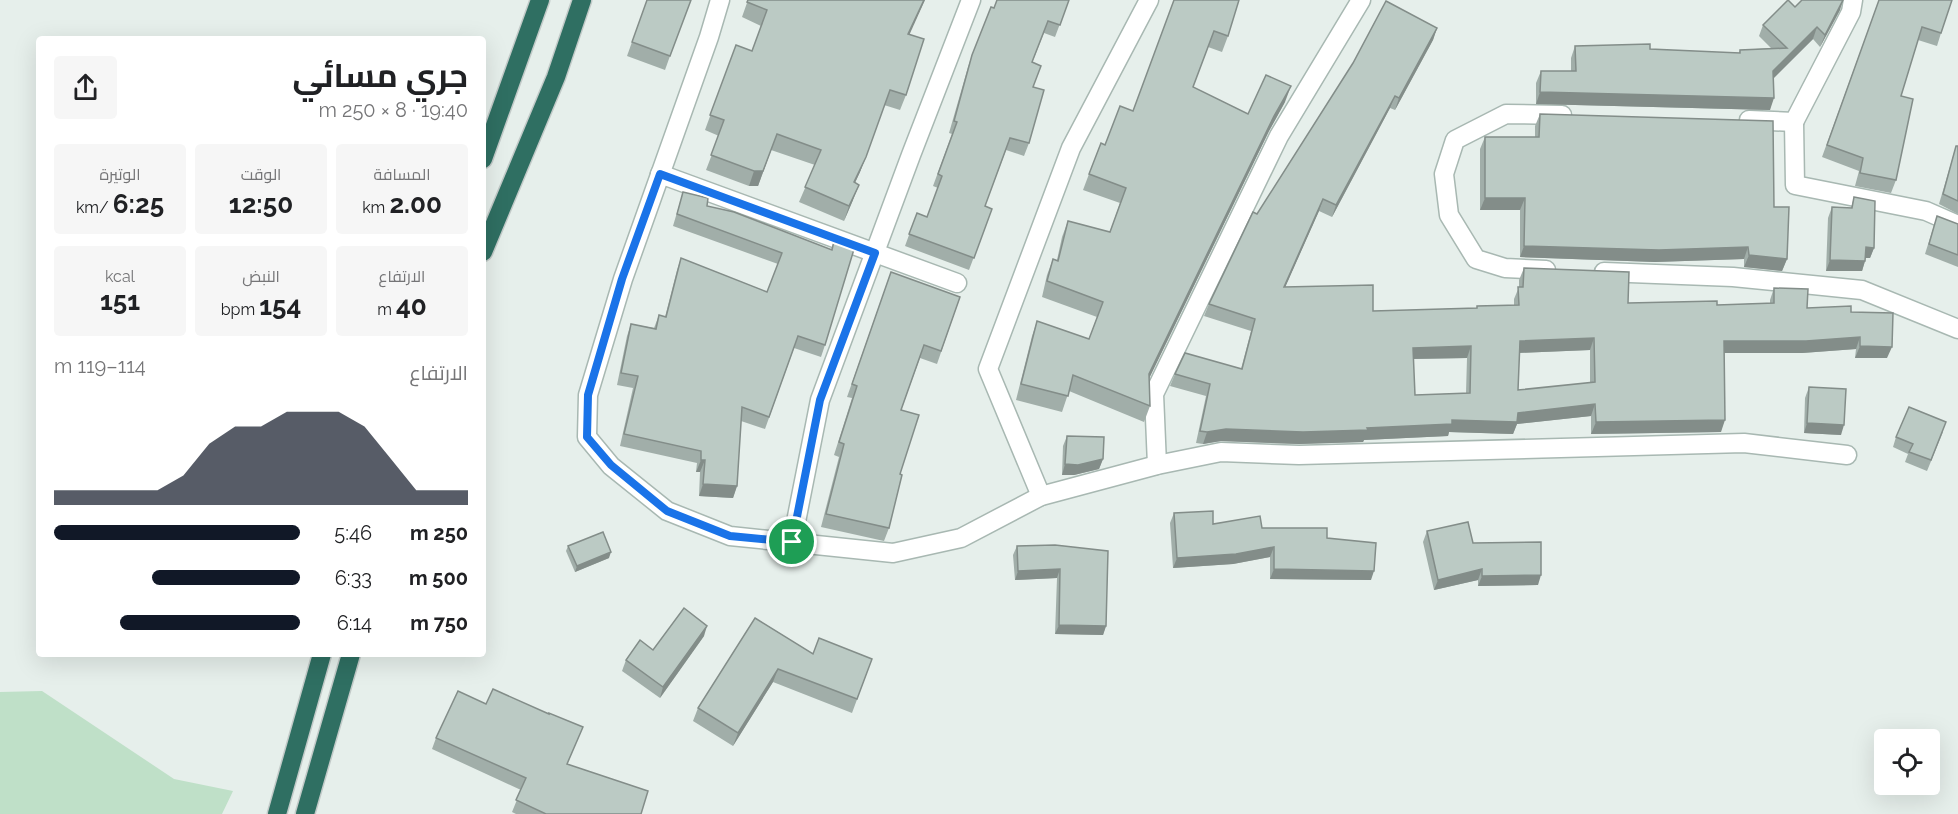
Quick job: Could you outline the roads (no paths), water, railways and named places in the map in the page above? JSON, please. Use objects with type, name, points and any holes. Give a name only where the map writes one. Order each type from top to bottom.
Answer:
[{"type":"highway","points":[[486,151],[540,0]]},
{"type":"highway","points":[[486,245],[556,76],[582,0]]},
{"type":"highway","points":[[277,814],[321,657]]},
{"type":"highway","points":[[305,814],[350,657]]},
{"type":"street","points":[[720,0],[709,37],[622,279],[588,395],[587,437],[611,465],[667,511],[730,536],[893,553],[961,538],[1041,496],[1157,465],[1221,452],[1299,455],[1744,443],[1847,455]]},
{"type":"street","points":[[792,542],[820,400],[971,0]]},
{"type":"street","points":[[1041,496],[988,369],[1071,148],[1149,0]]},
{"type":"street","points":[[1157,465],[1154,394],[1279,136],[1361,0]]},
{"type":"street","points":[[1853,0],[1851,12],[1794,122],[1795,185],[1926,212],[1958,225]]},
{"type":"street","points":[[1565,270],[1505,268],[1476,259],[1449,215],[1444,174],[1455,140],[1506,114],[1575,116]]},
{"type":"street","points":[[1736,120],[1794,122]]},
{"type":"street","points":[[660,174],[957,283]]},
{"type":"street","points":[[1589,271],[1732,277],[1862,290],[1958,329]]}]
